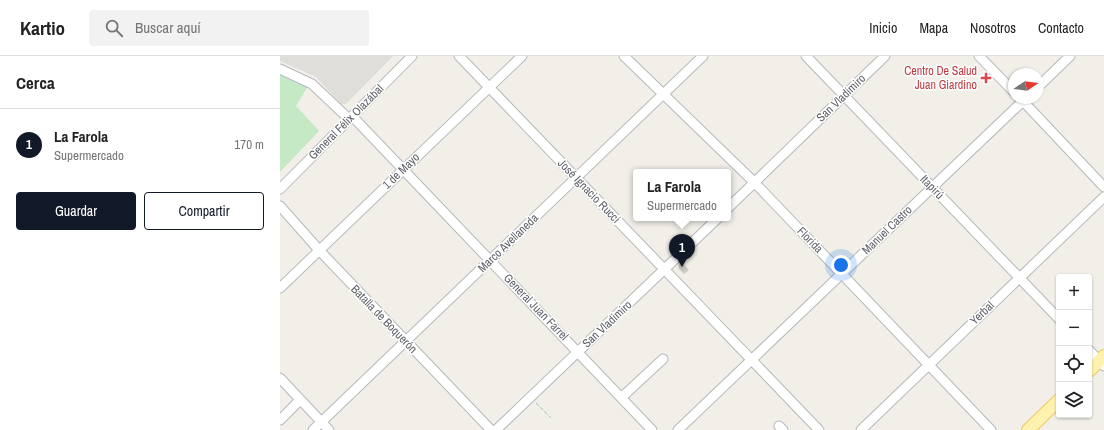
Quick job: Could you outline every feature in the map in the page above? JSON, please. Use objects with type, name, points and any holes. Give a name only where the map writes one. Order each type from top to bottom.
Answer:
[{"type":"main road","points":[[1092,369],[1102,361]]},
{"type":"main road","points":[[1028,430],[1056,403]]},
{"type":"street","name":"General Félix Olazábal","points":[[280,189],[412,56]]},
{"type":"street","name":"José Ignacio Rucci","points":[[459,56],[819,430]]},
{"type":"street","name":"1 de Mayo","points":[[280,288],[522,56]]},
{"type":"street","name":"Florida","points":[[624,56],[754,182],[991,430]]},
{"type":"street","name":"Marco Avellaneda","points":[[313,430],[703,56]]},
{"type":"street","name":"Itapirú","points":[[806,56],[1056,316]]},
{"type":"street","name":"San Vladimiro","points":[[731,205],[885,56]]},
{"type":"street","points":[[979,56],[1008,86]]},
{"type":"street","points":[[1044,80],[1070,56]]},
{"type":"street","name":"General Juan Farrel","points":[[280,69],[312,84],[350,117],[403,169],[652,430]]},
{"type":"street","name":"Manuel Castro","points":[[678,430],[1018,104]]},
{"type":"street","points":[[1028,104],[1104,187]]},
{"type":"street","name":"Yerbal","points":[[861,430],[1104,197]]},
{"type":"street","name":"Batalla de Boquerón","points":[[280,206],[318,250],[491,430]]},
{"type":"street","name":"San Vladimiro","points":[[496,430],[715,221]]},
{"type":"street","points":[[1092,353],[1102,361]]},
{"type":"street","points":[[622,397],[663,359]]},
{"type":"street","points":[[280,378],[329,430]]},
{"type":"street","points":[[280,420],[300,400]]},
{"type":"path","points":[[530,397],[551,418]]},
{"type":"shaded area","points":[[280,56],[393,56],[346,104],[341,104],[316,77],[280,61]]},
{"type":"green space","points":[[280,73],[308,86],[296,106],[319,131],[280,172]]},
{"type":"building","points":[[681,262],[689,270],[684,274],[679,269],[679,264]]},
{"type":"place","name":"Centro De Salud Juan Giardino","points":[[986,78]]},
{"type":"place","name":"La Farola","points":[[682,267]]}]
